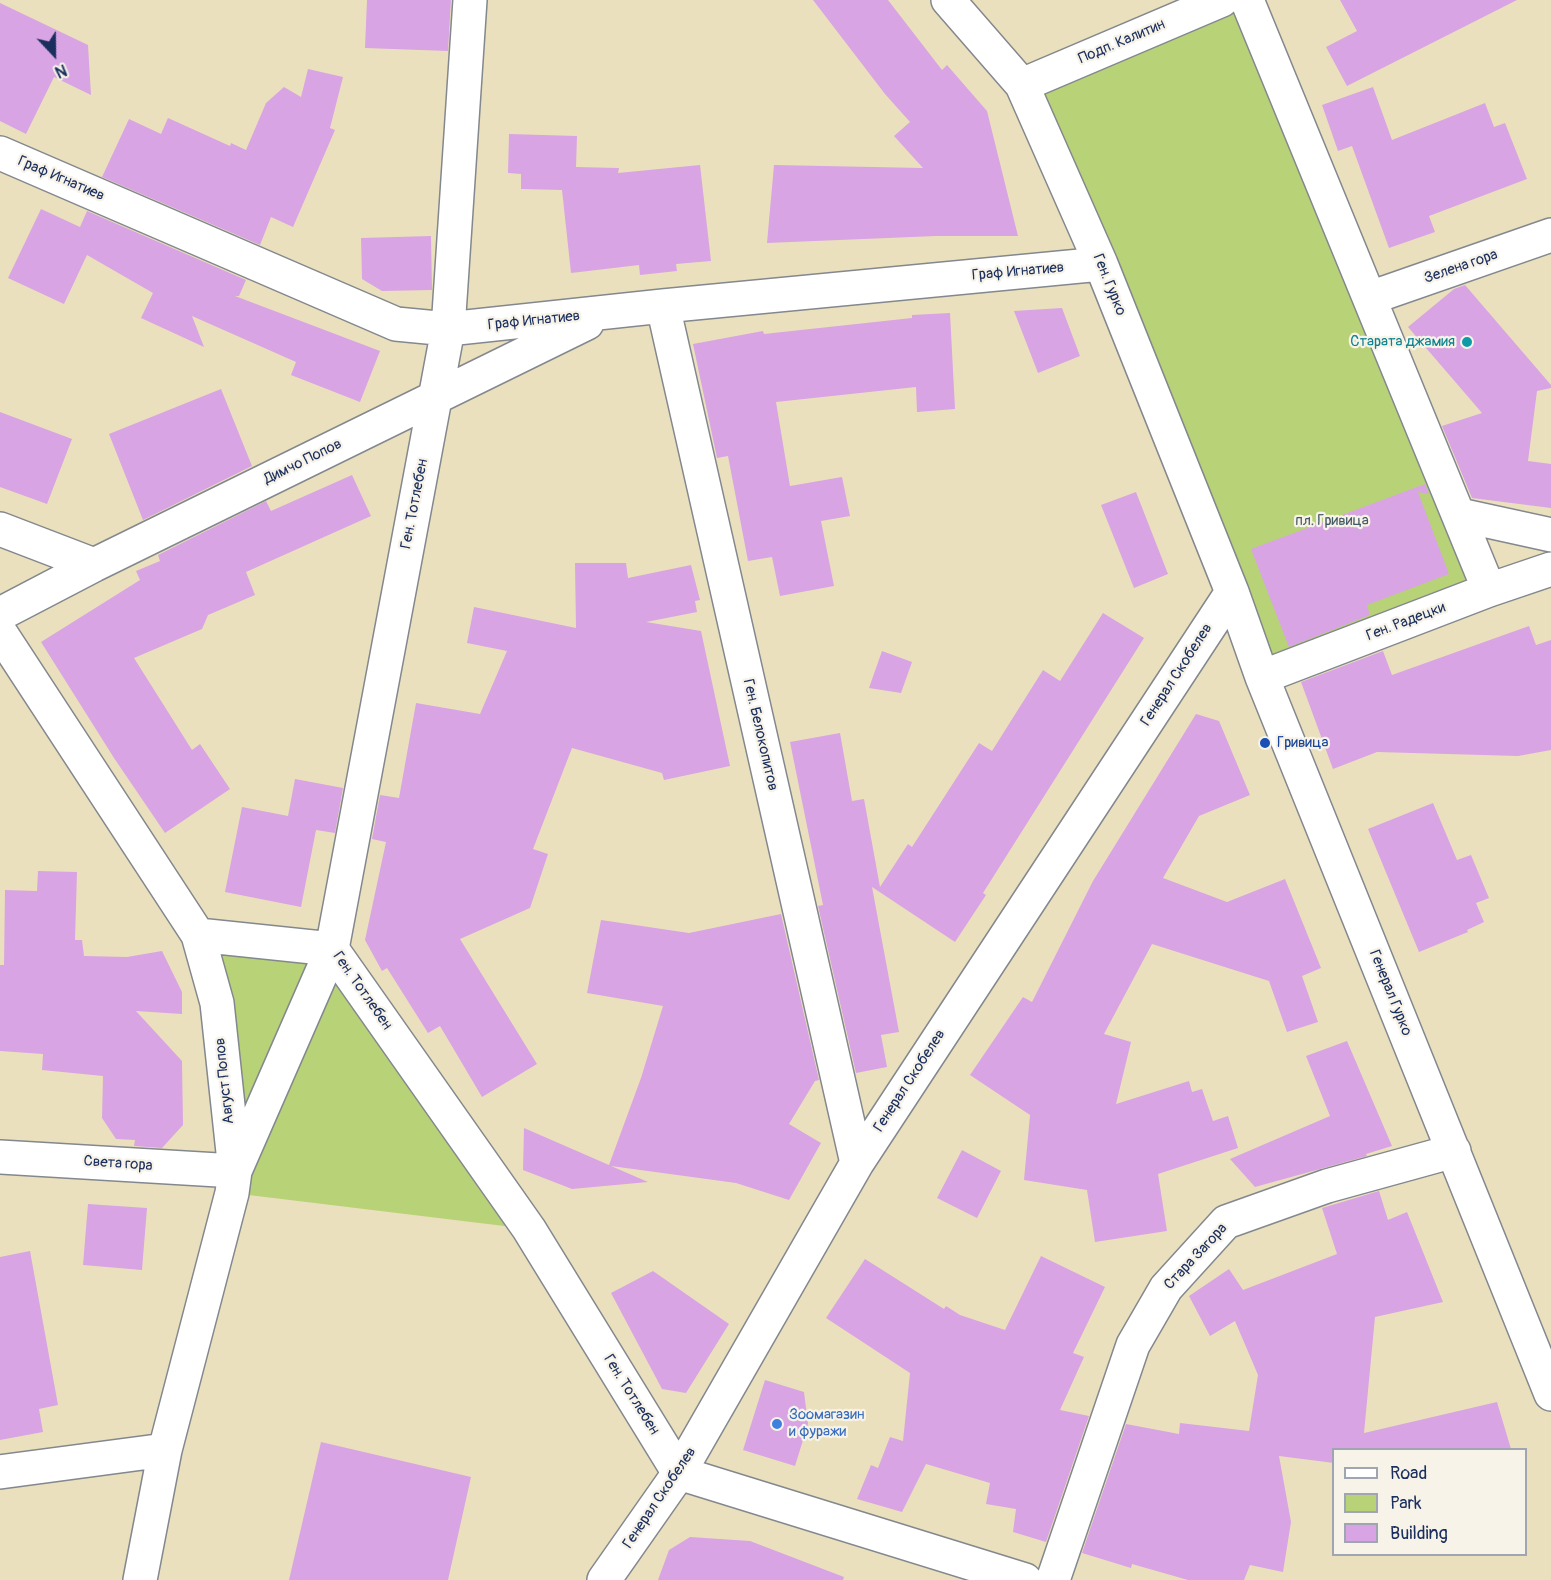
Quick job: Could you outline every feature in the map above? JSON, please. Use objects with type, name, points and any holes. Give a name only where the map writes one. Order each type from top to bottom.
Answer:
[{"type":"street","name":"Ген. Тотлебен","points":[[470,0],[448,329],[332,949],[529,1229],[679,1473]]},
{"type":"street","name":"Ген. Гурко","points":[[948,0],[1022,85],[1101,264],[1232,592]]},
{"type":"street","name":"Подп. Калитин","points":[[1022,85],[1222,0]]},
{"type":"street","points":[[1247,0],[1490,591]]},
{"type":"street","name":"Граф Игнатиев","points":[[0,153],[396,324],[448,329],[1101,264]]},
{"type":"street","name":"Зелена гора","points":[[1370,298],[1551,236]]},
{"type":"street","name":"Ген. Белокопитов","points":[[663,306],[857,1163]]},
{"type":"street","name":"Димчо Попов","points":[[0,614],[94,565],[607,313]]},
{"type":"street","points":[[1460,515],[1551,535]]},
{"type":"street","points":[[0,529],[94,565]]},
{"type":"street","name":"Ген. Радецки","points":[[1262,677],[1551,569]]},
{"type":"street","name":"Генерал Гурко","points":[[1232,592],[1262,677],[1551,1394]]},
{"type":"street","name":"Генерал Скобелев","points":[[604,1580],[679,1473],[857,1163],[1232,592]]},
{"type":"street","name":"Август Попов","points":[[0,632],[198,935],[217,1003],[236,1172],[165,1450],[140,1580]]},
{"type":"street","points":[[198,935],[332,949],[236,1172]]},
{"type":"street","name":"Стара Загора","points":[[1053,1580],[1133,1345],[1166,1287],[1226,1222],[1327,1186],[1454,1151]]},
{"type":"street","name":"Света гора","points":[[0,1157],[236,1172]]},
{"type":"street","points":[[0,1472],[165,1450]]},
{"type":"street","points":[[679,1473],[1025,1580]]},
{"type":"green space","name":"пл. Гривица","points":[[1247,0],[1489,590],[1262,677],[1022,85]]},
{"type":"green space","points":[[198,935],[332,949],[529,1229],[232,1193]]},
{"type":"building","points":[[367,0],[451,0],[448,51],[365,48]]},
{"type":"building","points":[[813,0],[888,0],[942,70],[947,65],[987,111],[1018,236],[936,236],[767,243],[774,165],[923,168],[894,136],[910,122],[885,94]]},
{"type":"building","points":[[1340,0],[1517,0],[1347,86],[1326,47],[1357,31]]},
{"type":"building","points":[[0,3],[88,45],[91,95],[54,77],[26,134],[0,121]]},
{"type":"building","points":[[308,69],[343,77],[330,128],[335,130],[293,227],[271,217],[260,245],[102,177],[129,119],[161,134],[168,118],[230,146],[231,143],[246,150],[266,103],[284,87],[301,97]]},
{"type":"building","points":[[1373,87],[1392,140],[1485,103],[1494,127],[1505,123],[1527,179],[1429,216],[1435,232],[1389,248],[1352,146],[1338,151],[1322,105]]},
{"type":"building","points":[[509,134],[577,136],[576,167],[619,168],[618,173],[700,165],[711,261],[676,264],[677,271],[640,275],[639,265],[571,273],[562,190],[521,189],[521,174],[508,173]]},
{"type":"building","points":[[41,209],[80,227],[87,211],[246,280],[239,296],[235,296],[380,351],[360,402],[291,375],[296,362],[192,316],[204,347],[141,318],[153,293],[87,255],[64,304],[8,278]]},
{"type":"building","points":[[431,236],[432,290],[382,291],[362,279],[361,238]]},
{"type":"building","points":[[1465,285],[1551,385],[1551,388],[1537,391],[1528,461],[1551,464],[1551,508],[1472,498],[1442,426],[1482,413],[1408,327],[1454,289]]},
{"type":"building","points":[[1062,308],[1080,356],[1038,373],[1014,311]]},
{"type":"building","points":[[950,313],[955,409],[917,412],[916,387],[776,402],[790,486],[842,477],[850,516],[821,521],[834,586],[780,596],[772,557],[748,561],[728,456],[717,458],[693,344],[763,331],[764,334],[912,318],[912,315]]},
{"type":"building","points":[[221,389],[252,466],[143,520],[109,434]]},
{"type":"building","points":[[0,412],[72,439],[47,504],[0,487]]},
{"type":"building","points":[[352,475],[371,516],[246,572],[255,595],[208,615],[202,629],[134,658],[192,750],[200,744],[230,789],[165,833],[114,758],[41,642],[140,580],[136,571],[160,561],[158,555],[266,501],[271,511]]},
{"type":"building","points":[[1425,484],[1429,494],[1418,492],[1449,574],[1367,605],[1370,615],[1289,647],[1251,549]]},
{"type":"building","points":[[1136,492],[1168,574],[1134,588],[1101,505]]},
{"type":"building","points":[[575,563],[626,563],[628,578],[691,565],[700,600],[695,601],[697,612],[646,622],[701,631],[730,766],[664,780],[662,773],[572,748],[533,849],[548,854],[530,908],[460,939],[537,1064],[482,1097],[440,1026],[428,1033],[387,968],[382,971],[365,940],[386,842],[372,839],[380,795],[399,798],[416,703],[480,714],[507,651],[467,643],[474,607],[576,628]]},
{"type":"building","points":[[1103,613],[1144,638],[983,893],[986,895],[955,942],[872,887],[899,1032],[881,1035],[887,1067],[856,1073],[818,906],[823,905],[790,742],[840,733],[852,801],[864,799],[880,887],[908,844],[912,847],[979,743],[992,751],[1043,670],[1060,681]]},
{"type":"building","points":[[1529,626],[1536,645],[1551,640],[1551,750],[1518,756],[1377,752],[1333,769],[1301,682],[1383,651],[1392,675]]},
{"type":"building","points":[[882,651],[912,662],[901,693],[869,688]]},
{"type":"building","points":[[1196,714],[1219,721],[1250,795],[1199,816],[1163,878],[1227,902],[1285,879],[1321,968],[1302,976],[1318,1022],[1287,1032],[1269,981],[1152,944],[1104,1034],[1131,1042],[1116,1104],[1189,1081],[1192,1092],[1202,1089],[1213,1121],[1228,1116],[1238,1148],[1158,1174],[1167,1231],[1095,1242],[1087,1190],[1024,1180],[1030,1115],[970,1075],[1023,997],[1032,1002],[1093,881]]},
{"type":"building","points":[[295,779],[343,788],[335,833],[316,830],[301,907],[225,892],[242,807],[288,816]]},
{"type":"building","points":[[1433,803],[1457,860],[1471,855],[1489,898],[1476,903],[1484,922],[1467,930],[1468,932],[1419,952],[1368,829]]},
{"type":"building","points":[[38,871],[77,872],[75,940],[82,940],[84,956],[127,957],[162,951],[182,992],[182,1014],[136,1011],[182,1061],[183,1125],[162,1148],[134,1146],[135,1140],[116,1139],[102,1118],[103,1076],[42,1070],[43,1054],[0,1051],[0,965],[4,965],[5,890],[37,891]]},
{"type":"building","points":[[781,914],[819,1080],[815,1081],[789,1124],[821,1143],[789,1200],[736,1183],[611,1166],[648,1182],[572,1189],[523,1170],[524,1128],[609,1165],[641,1078],[663,1006],[587,993],[601,920],[689,933]]},
{"type":"building","points":[[1347,1041],[1392,1146],[1366,1154],[1367,1156],[1255,1187],[1230,1159],[1330,1116],[1306,1056]]},
{"type":"building","points":[[962,1150],[1001,1171],[977,1218],[937,1198]]},
{"type":"building","points":[[1379,1191],[1388,1220],[1407,1212],[1443,1302],[1375,1317],[1364,1433],[1497,1402],[1511,1448],[1332,1448],[1332,1463],[1279,1456],[1291,1522],[1283,1572],[1250,1565],[1244,1580],[1188,1580],[1132,1564],[1131,1568],[1082,1553],[1126,1424],[1179,1434],[1180,1423],[1249,1431],[1258,1375],[1235,1321],[1210,1336],[1189,1296],[1229,1269],[1243,1290],[1337,1254],[1322,1208]]},
{"type":"building","points":[[88,1204],[147,1208],[142,1270],[83,1265]]},
{"type":"building","points":[[30,1251],[58,1405],[39,1409],[43,1432],[0,1440],[0,1257]]},
{"type":"building","points":[[1041,1256],[1105,1287],[1073,1353],[1084,1357],[1060,1410],[1089,1416],[1046,1542],[1013,1532],[1016,1509],[986,1504],[990,1483],[926,1464],[902,1512],[857,1499],[871,1465],[878,1468],[890,1437],[903,1441],[910,1373],[826,1318],[865,1259],[944,1309],[946,1306],[960,1315],[1005,1330]]},
{"type":"building","points":[[653,1271],[729,1324],[686,1393],[662,1389],[611,1293]]},
{"type":"building","points":[[765,1380],[804,1392],[808,1424],[795,1466],[743,1450]]},
{"type":"building","points":[[321,1442],[471,1477],[448,1580],[289,1580]]},
{"type":"building","points":[[690,1537],[750,1541],[844,1577],[843,1580],[658,1580],[669,1550]]},
{"type":"place","name":"Старата джамия","points":[[1467,342]]},
{"type":"place","name":"Гривица","points":[[1265,743]]},
{"type":"place","name":"Зоомагазин и фуражи","points":[[777,1424]]}]
